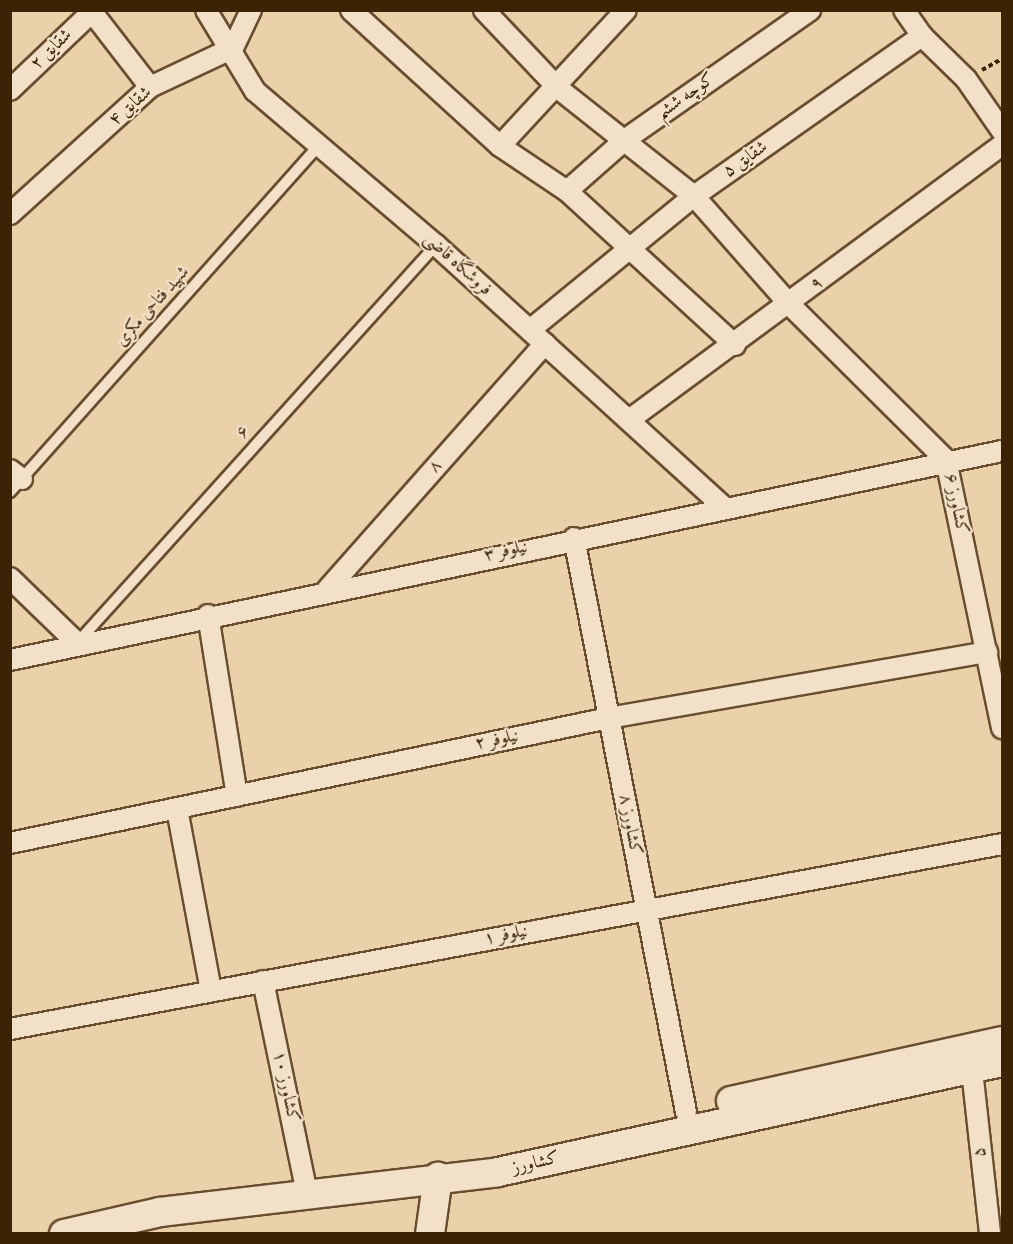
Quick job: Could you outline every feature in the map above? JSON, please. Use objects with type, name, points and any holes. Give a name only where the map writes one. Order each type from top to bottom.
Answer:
[{"type":"main road","points":[[430,1233],[451,1174],[492,1154],[1002,1041]]},
{"type":"main road","name":"کشاورز","points":[[64,1233],[160,1212],[451,1174],[498,1172],[1002,1062]]},
{"type":"street","name":"فروشگاه قاضی","points":[[206,10],[233,48],[255,91],[320,144],[436,246],[724,507]]},
{"type":"street","points":[[233,48],[250,10]]},
{"type":"street","points":[[351,10],[501,146],[567,191],[631,247],[735,345]]},
{"type":"street","name":"کشاورز ۶","points":[[484,10],[559,89],[626,139],[694,196],[790,304],[946,460],[1002,728]]},
{"type":"street","points":[[501,146],[559,89],[626,10]]},
{"type":"street","name":"کوچه ششم","points":[[567,191],[626,139],[810,10]]},
{"type":"street","points":[[904,10],[922,36],[966,79],[1002,131]]},
{"type":"street","points":[[93,11],[150,87]]},
{"type":"street","name":"شقایق ۲","points":[[10,90],[93,11]]},
{"type":"street","name":"شقایق ۵","points":[[530,330],[694,196],[922,36]]},
{"type":"street","name":"شقایق ۴","points":[[10,214],[150,87],[233,48]]},
{"type":"street","name":"۹","points":[[629,420],[735,345],[1002,145]]},
{"type":"street","name":"۸","points":[[327,590],[545,344]]},
{"type":"street","name":"نیلوفر ۳","points":[[10,660],[208,615],[946,460],[1002,451]]},
{"type":"street","name":"کشاورز ۸","points":[[574,538],[686,1112]]},
{"type":"street","points":[[10,578],[77,644]]},
{"type":"street","points":[[208,615],[237,796]]},
{"type":"street","name":"نیلوفر ۲","points":[[10,843],[609,718],[987,652]]},
{"type":"street","points":[[177,809],[211,991]]},
{"type":"street","name":"نیلوفر ۱","points":[[10,1029],[1002,844]]},
{"type":"street","name":"کشاورز ۱۰","points":[[264,981],[307,1193]]},
{"type":"street","name":"۵","points":[[972,1070],[990,1233]]},
{"type":"lane","name":"شهید فتاحی مکری","points":[[14,480],[320,144]]},
{"type":"lane","name":"۶","points":[[77,644],[436,246]]}]
